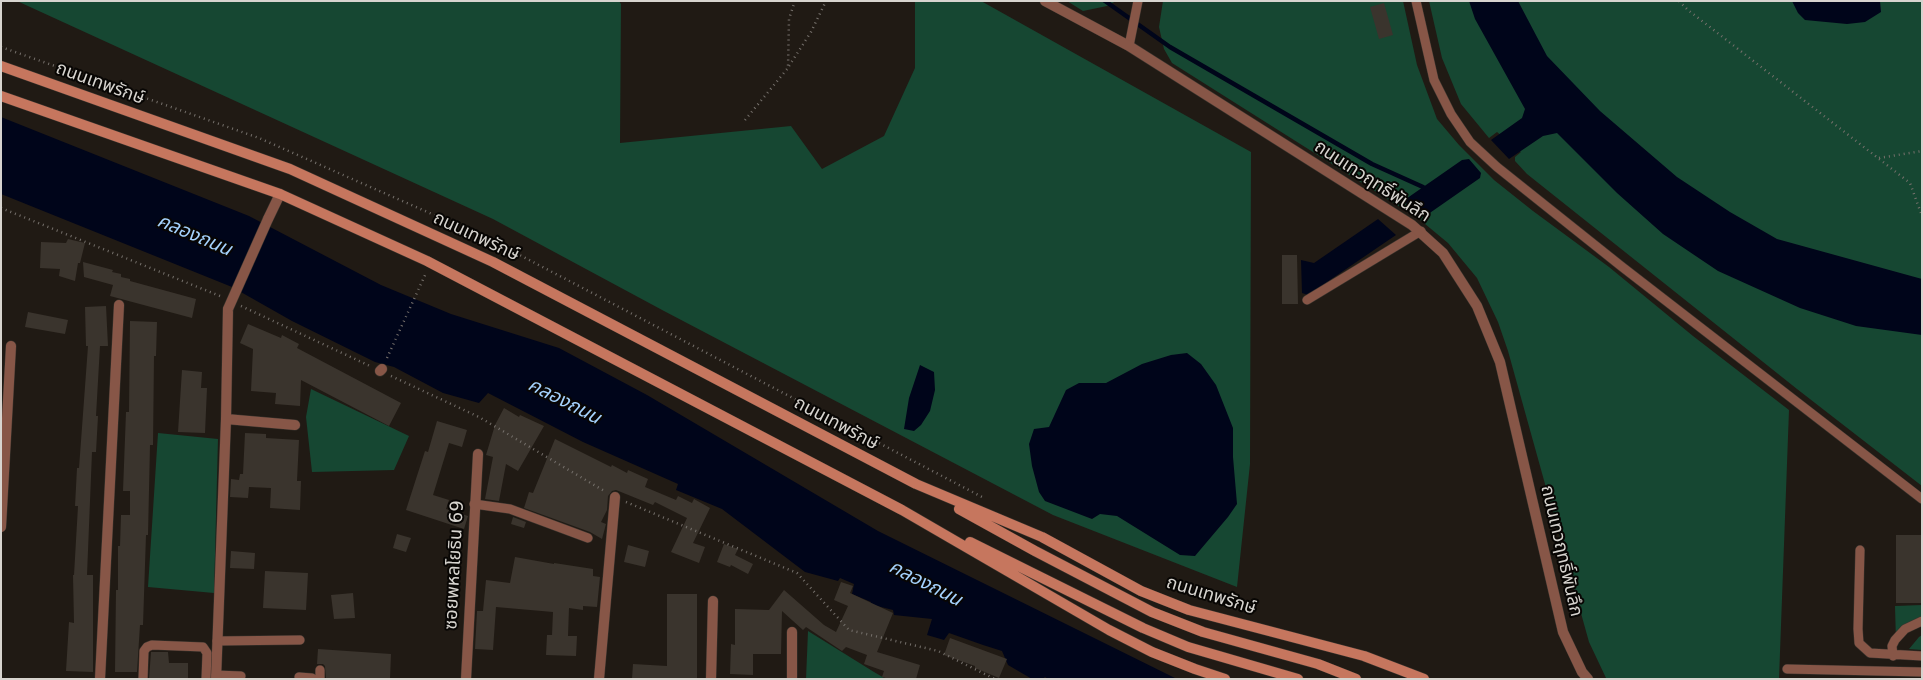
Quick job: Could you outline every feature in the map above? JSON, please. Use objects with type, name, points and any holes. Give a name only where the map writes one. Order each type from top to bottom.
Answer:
[{"type":"main road","name":"ถนนเทพรักษ์","points":[[1,66],[290,169],[475,254],[916,484],[1035,551],[1152,612],[1203,632],[1318,664],[1356,679]]},
{"type":"main road","points":[[1,96],[280,194],[427,261],[902,510],[1143,628],[1188,647],[1298,679]]},
{"type":"main road","name":"ถนนเทพรักษ์","points":[[916,484],[1042,538],[1141,591],[1189,610],[1364,656],[1423,679]]},
{"type":"main road","points":[[902,510],[1109,630],[1152,652],[1225,679]]},
{"type":"main road","points":[[1195,669],[1214,679]]},
{"type":"street","name":"ถนนเทวฤทธิ์พันลึก","points":[[1045,1],[1129,46],[1412,225],[1443,253],[1477,306],[1500,362],[1563,632],[1582,672],[1588,679]]},
{"type":"street","points":[[212,677],[217,641],[231,304],[280,194]]},
{"type":"street","points":[[100,679],[119,305]]},
{"type":"street","points":[[1,527],[12,346]]},
{"type":"street","points":[[226,419],[295,425]]},
{"type":"street","name":"ซอยพหลโยธิน 69","points":[[466,679],[478,454]]},
{"type":"street","points":[[598,679],[615,497]]},
{"type":"street","points":[[711,679],[713,601]]},
{"type":"street","points":[[792,632],[792,679]]},
{"type":"lane","points":[[1129,46],[1138,1]]},
{"type":"lane","points":[[1416,1],[1434,80],[1451,114],[1470,142],[1497,167],[1922,499]]},
{"type":"lane","points":[[1307,300],[1421,232]]},
{"type":"lane","points":[[474,504],[510,509],[588,538]]},
{"type":"lane","points":[[1860,550],[1858,629],[1860,643],[1870,653],[1893,656],[1922,656]]},
{"type":"lane","points":[[1893,656],[1892,646],[1895,640],[1905,629],[1922,621]]},
{"type":"lane","points":[[217,641],[300,640]]},
{"type":"lane","points":[[143,679],[144,651],[152,645],[203,647],[207,653],[212,677],[241,676]]},
{"type":"lane","points":[[1787,669],[1922,672]]},
{"type":"lane","points":[[299,677],[317,676]]},
{"type":"path","points":[[788,68],[789,19],[795,1]]},
{"type":"path","points":[[745,120],[788,68],[826,1]]},
{"type":"path","points":[[1679,1],[1910,183],[1922,216]]},
{"type":"path","points":[[1878,158],[1922,151]]},
{"type":"path","points":[[1,208],[231,304],[381,370],[479,417],[615,497],[797,573],[849,630],[938,651],[994,679]]},
{"type":"path","points":[[381,370],[426,273]]},
{"type":"green space","points":[[17,1],[619,1],[621,4],[620,143],[791,126],[822,169],[884,136],[915,68],[915,1],[981,1],[1251,152],[1250,464],[1237,587],[1053,515],[493,219]]},
{"type":"green space","points":[[1067,1],[1116,1],[1107,6],[1083,11]]},
{"type":"green space","points":[[1163,1],[1403,1],[1417,65],[1437,119],[1459,145],[1494,180],[1609,267],[1693,336],[1789,410],[1779,679],[1606,678],[1589,642],[1508,351],[1498,322],[1477,278],[1448,243],[1419,219],[1172,63],[1164,49],[1159,27]]},
{"type":"green space","points":[[1429,1],[1922,1],[1922,486],[1527,174],[1515,161],[1515,157],[1521,152],[1497,132],[1489,138],[1461,104],[1442,58]]},
{"type":"green space","points":[[311,389],[409,436],[394,470],[312,472],[306,417]]},
{"type":"green space","points":[[158,433],[218,439],[214,593],[148,587]]},
{"type":"green space","points":[[1922,605],[1922,622],[1910,628],[1896,642],[1895,606]]},
{"type":"green space","points":[[808,631],[874,672],[886,679],[806,679]]},
{"type":"green space","points":[[1922,635],[1922,650],[1909,649],[1919,637]]},
{"type":"water","points":[[1469,1],[1518,1],[1547,56],[1600,111],[1677,177],[1730,212],[1777,239],[1922,279],[1922,335],[1856,326],[1800,308],[1718,271],[1663,234],[1617,193],[1557,133],[1543,136],[1509,159],[1491,140],[1522,118],[1525,109],[1475,19]]},
{"type":"water","points":[[1792,1],[1880,1],[1881,12],[1865,22],[1847,24],[1805,20],[1798,13]]},
{"type":"water","name":"คลองถนน","points":[[1,117],[249,216],[381,285],[451,314],[559,348],[647,395],[878,531],[1177,679],[1048,679],[1045,677],[1043,679],[1032,679],[1008,665],[1002,651],[949,633],[944,640],[927,635],[932,619],[894,615],[893,610],[877,606],[868,608],[871,602],[852,594],[854,584],[840,578],[838,581],[805,572],[722,509],[676,490],[678,484],[583,442],[488,393],[479,403],[443,393],[394,367],[375,362],[292,321],[232,287],[1,194]]},
{"type":"water","points":[[1469,159],[1481,173],[1480,178],[1424,217],[1403,201],[1462,160]]},
{"type":"water","points":[[1378,219],[1396,235],[1308,295],[1302,293],[1301,260],[1314,263]]},
{"type":"water","points":[[1187,353],[1201,364],[1216,385],[1233,428],[1233,457],[1237,504],[1195,556],[1180,555],[1117,516],[1100,514],[1092,519],[1045,501],[1039,492],[1032,466],[1029,444],[1034,429],[1049,427],[1066,390],[1079,383],[1106,383],[1142,364],[1171,355]]},
{"type":"water","points":[[920,365],[934,372],[935,390],[930,411],[921,425],[914,431],[904,429],[909,398]]},
{"type":"building","points":[[1384,3],[1393,35],[1379,39],[1370,7]]},
{"type":"building","points":[[68,239],[85,243],[80,263],[78,263],[75,281],[59,276],[60,269],[40,268],[41,242],[66,243]]},
{"type":"building","points":[[1282,255],[1297,255],[1298,304],[1282,304]]},
{"type":"building","points":[[83,262],[113,270],[112,272],[121,274],[121,277],[130,279],[130,281],[196,299],[192,318],[110,296],[113,285],[84,277]]},
{"type":"building","points":[[106,306],[108,346],[100,346],[96,452],[92,452],[87,575],[93,575],[93,672],[66,671],[69,622],[74,623],[73,575],[78,506],[75,506],[88,346],[86,346],[85,307]]},
{"type":"building","points":[[28,312],[68,320],[65,334],[25,327]]},
{"type":"building","points":[[130,321],[157,322],[156,356],[154,356],[153,445],[150,445],[143,625],[140,625],[137,672],[115,672],[118,546],[120,546],[121,515],[130,515],[130,491],[123,491],[126,412],[129,412]]},
{"type":"building","points":[[248,324],[281,338],[282,335],[299,344],[297,348],[401,403],[389,426],[301,380],[300,406],[275,404],[276,393],[251,391],[253,349],[240,343]]},
{"type":"building","points":[[182,370],[202,372],[201,388],[207,388],[205,433],[178,432]]},
{"type":"building","points":[[504,408],[519,417],[520,415],[544,426],[518,471],[506,464],[499,501],[485,499],[493,457],[486,455],[495,425]]},
{"type":"building","points":[[437,421],[467,430],[462,447],[449,443],[433,495],[449,500],[446,509],[468,516],[464,529],[406,510],[425,451],[428,452]]},
{"type":"building","points":[[245,433],[266,434],[266,438],[299,440],[297,481],[301,481],[300,510],[270,508],[271,488],[249,487],[248,498],[230,497],[231,479],[239,480],[240,474],[243,474]]},
{"type":"building","points":[[555,439],[611,467],[612,465],[627,473],[628,470],[648,479],[645,487],[676,500],[678,496],[692,503],[694,499],[710,508],[693,543],[705,547],[699,563],[671,552],[687,518],[655,502],[653,505],[616,490],[612,491],[608,496],[607,510],[601,522],[606,524],[602,539],[590,532],[524,508],[529,492],[533,493]]},
{"type":"building","points":[[513,517],[526,522],[524,528],[511,524]]},
{"type":"building","points":[[397,534],[411,538],[406,552],[393,548]]},
{"type":"building","points":[[1896,535],[1922,535],[1922,603],[1896,603]]},
{"type":"building","points":[[724,544],[738,549],[735,555],[753,564],[748,574],[731,565],[730,567],[717,562]]},
{"type":"building","points":[[628,545],[649,551],[645,567],[624,562]]},
{"type":"building","points":[[231,551],[255,553],[254,569],[230,568]]},
{"type":"building","points":[[515,557],[593,569],[593,576],[600,577],[597,607],[583,606],[583,610],[569,608],[568,636],[577,636],[576,656],[546,655],[547,635],[552,635],[553,612],[496,607],[493,650],[475,649],[477,611],[483,611],[486,580],[510,583]]},
{"type":"building","points":[[265,571],[308,573],[306,610],[263,608]]},
{"type":"building","points":[[841,582],[853,586],[850,593],[893,613],[877,652],[920,665],[916,679],[889,679],[882,677],[884,671],[864,664],[867,655],[846,647],[842,651],[806,627],[803,630],[782,611],[781,654],[753,654],[753,675],[730,674],[731,644],[735,645],[735,609],[769,610],[784,590],[824,625],[836,632],[848,606],[834,600]]},
{"type":"building","points":[[353,593],[355,618],[334,619],[331,595]]},
{"type":"building","points":[[667,594],[697,594],[697,679],[632,679],[633,664],[667,666]]},
{"type":"building","points":[[950,638],[1007,659],[999,678],[975,668],[975,666],[944,655]]},
{"type":"building","points":[[318,649],[391,654],[390,679],[326,679],[325,666],[317,664]]},
{"type":"building","points":[[151,652],[168,652],[169,663],[188,663],[188,679],[149,679]]},
{"type":"waterway","points":[[1105,1],[1170,47],[1372,164],[1423,187]]}]
